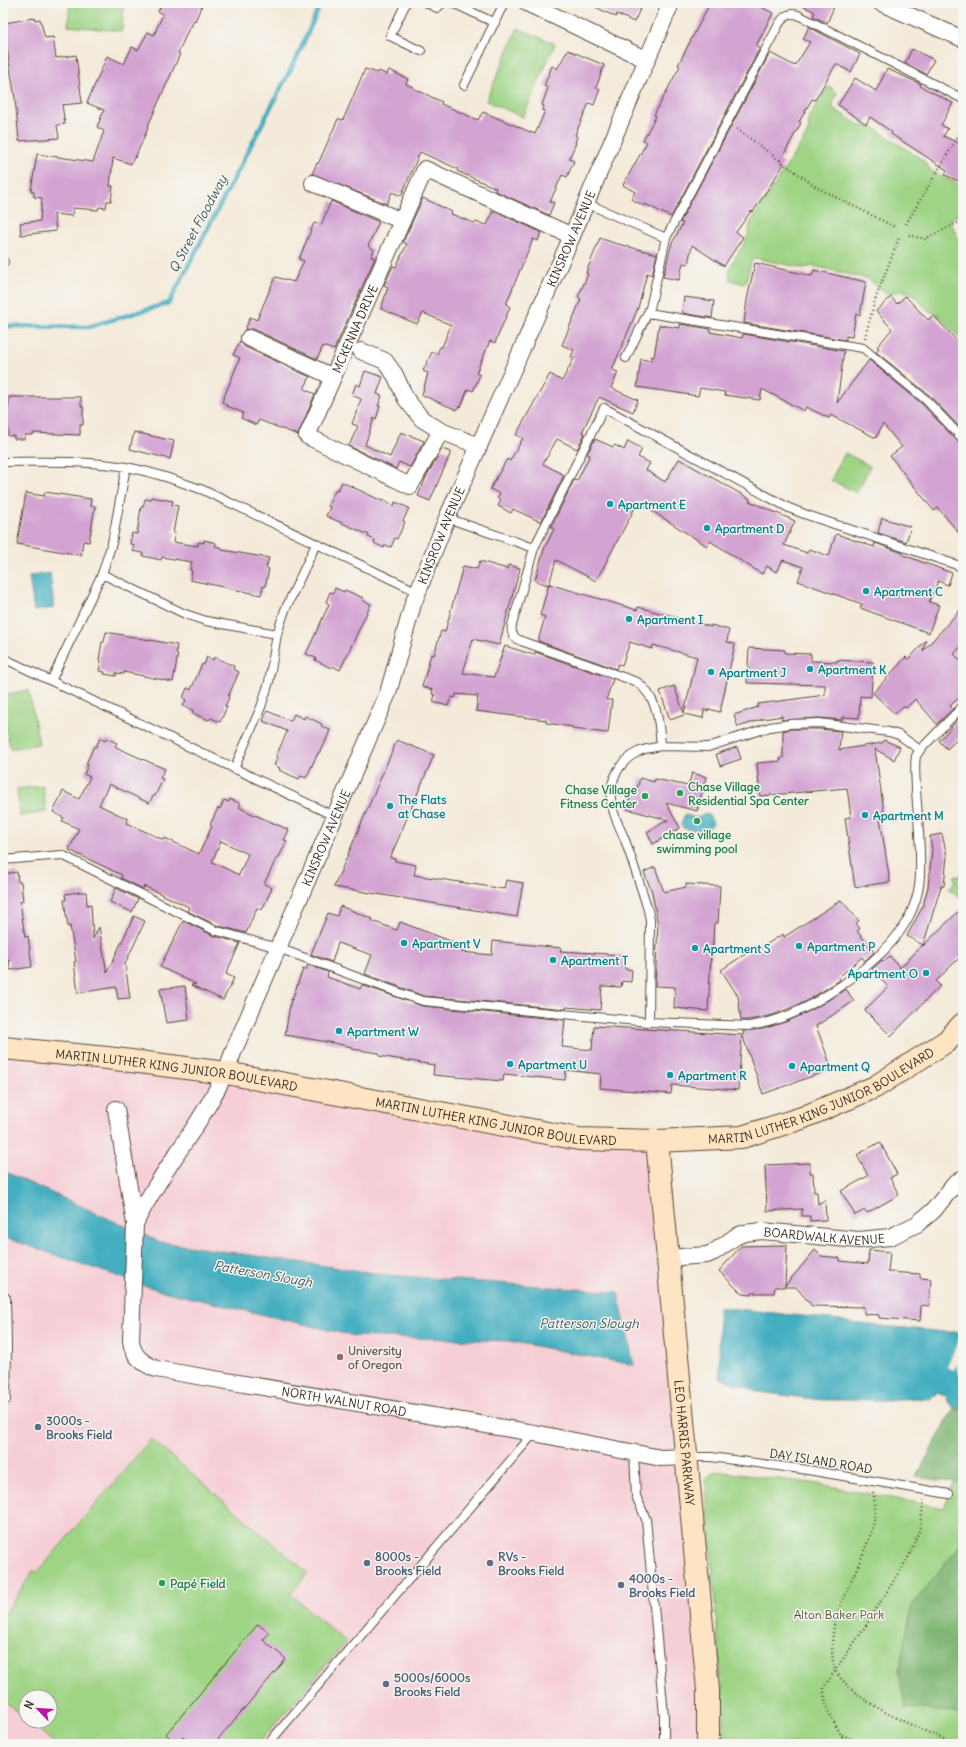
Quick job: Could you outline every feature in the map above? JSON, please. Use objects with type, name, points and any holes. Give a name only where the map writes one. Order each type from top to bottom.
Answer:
[{"type":"main road","name":"MARTIN LUTHER KING JUNIOR BOULEVARD","points":[[3,1048],[107,1058],[226,1074],[579,1139],[657,1141],[742,1136],[802,1118],[875,1087],[946,1041],[963,1024]]},
{"type":"main road","name":"LEO HARRIS PARKWAY","points":[[657,1141],[708,1690],[708,1744]]},
{"type":"street","points":[[528,3],[647,60]]},
{"type":"street","name":"KINSROW AVENUE","points":[[226,1074],[234,1050],[388,693],[418,592],[447,518],[572,236],[671,3]]},
{"type":"street","points":[[881,3],[963,39]]},
{"type":"street","name":"MCKENNA DRIVE","points":[[442,431],[410,486],[307,436],[425,169],[572,236]]},
{"type":"street","points":[[313,182],[402,221]]},
{"type":"street","points":[[249,338],[333,377]]},
{"type":"street","points":[[361,351],[385,361],[395,375],[406,399],[422,419],[442,431],[479,446]]},
{"type":"street","name":"NORTH WALNUT ROAD","points":[[135,1224],[151,1193],[193,1132],[226,1074]]},
{"type":"street","name":"NORTH WALNUT ROAD","points":[[116,1110],[135,1224],[132,1349],[142,1361],[156,1369],[534,1433],[661,1458],[687,1457]]},
{"type":"street","name":"BOARDWALK AVENUE","points":[[668,1258],[707,1255],[744,1233],[762,1231],[859,1240],[890,1237],[917,1224],[933,1211],[954,1185],[963,1178]]},
{"type":"lane","points":[[406,3],[390,36],[421,51]]},
{"type":"lane","points":[[427,3],[437,8],[443,3]]},
{"type":"lane","points":[[453,3],[495,23]]},
{"type":"lane","points":[[464,85],[504,3]]},
{"type":"lane","points":[[626,358],[648,313],[666,238],[782,18],[792,13],[806,18],[963,99]]},
{"type":"lane","points":[[586,203],[666,238]]},
{"type":"lane","points":[[648,313],[862,348],[925,399],[963,439]]},
{"type":"lane","points":[[661,746],[659,722],[655,706],[647,692],[637,682],[524,642],[513,636],[512,632],[512,625],[534,548],[604,408],[789,508],[963,567]]},
{"type":"lane","points":[[3,462],[79,463],[126,467],[171,478],[203,490],[418,592]]},
{"type":"lane","points":[[51,681],[102,574],[112,543],[126,467]]},
{"type":"lane","points":[[447,518],[534,548]]},
{"type":"lane","points":[[234,769],[261,707],[269,682],[277,634],[285,610],[316,544]]},
{"type":"lane","points":[[102,574],[186,614],[206,621],[277,634]]},
{"type":"lane","points":[[3,658],[334,816]]},
{"type":"lane","points":[[3,860],[62,855],[214,930],[278,948],[408,996],[423,1000],[648,1022],[749,1026],[774,1021],[803,1010],[822,999],[855,976],[885,951],[898,935],[912,909],[919,884],[920,874],[915,761],[920,750],[963,706]]},
{"type":"lane","points":[[648,1022],[651,929],[649,915],[624,839],[614,815],[610,788],[621,765],[631,755],[639,751],[661,746],[708,747],[770,727],[790,724],[819,723],[890,732],[899,735],[920,750]]},
{"type":"lane","points":[[3,1296],[6,1298],[6,1400]]},
{"type":"lane","points":[[268,1744],[534,1433]]},
{"type":"lane","points":[[634,1453],[636,1496],[646,1519],[664,1715],[664,1744]]},
{"type":"lane","name":"DAY ISLAND ROAD","points":[[687,1457],[712,1457],[808,1470],[949,1494]]},
{"type":"path","points":[[728,122],[816,187],[895,227]]},
{"type":"path","points":[[906,224],[963,128]]},
{"type":"path","points":[[909,235],[925,239],[963,220]]},
{"type":"path","points":[[862,348],[875,300],[899,238]]},
{"type":"path","points":[[871,1481],[876,1502],[876,1517],[870,1538],[835,1621],[832,1650],[835,1671],[858,1695],[884,1711],[955,1744]]},
{"type":"path","points":[[846,1744],[831,1717],[823,1697],[824,1687],[884,1598],[909,1556],[919,1531],[926,1490]]},
{"type":"path","points":[[841,1734],[864,1744]]},
{"type":"shaded area","name":"University of Oregon","points":[[3,1048],[657,1141],[708,1744],[3,1744]]},
{"type":"green space","points":[[70,3],[124,3],[122,31],[68,26]]},
{"type":"green space","points":[[518,28],[555,44],[523,117],[486,101]]},
{"type":"green space","points":[[828,87],[831,87],[837,93],[832,106],[833,108],[860,126],[873,127],[924,161],[932,172],[963,186],[963,213],[953,217],[950,221],[963,248],[963,341],[938,315],[928,310],[910,292],[900,291],[887,294],[869,279],[814,266],[802,268],[756,258],[752,260],[745,284],[730,280],[730,268],[746,241],[751,222],[806,136],[809,129],[808,118]]},
{"type":"green space","points":[[845,453],[870,466],[857,493],[831,480]]},
{"type":"green space","points":[[29,690],[39,744],[10,749],[3,713],[3,695]]},
{"type":"green space","points":[[43,786],[46,812],[20,816],[17,789]]},
{"type":"green space","points":[[963,871],[963,899],[949,889],[956,880],[954,878],[956,875],[959,877]]},
{"type":"green space","points":[[954,1408],[963,1410],[963,1483],[916,1477]]},
{"type":"green space","name":"Papé Field","points":[[151,1439],[308,1573],[290,1594],[346,1642],[258,1744],[55,1744],[38,1729],[58,1729],[58,1689],[18,1689],[18,1713],[3,1701],[3,1617],[34,1570],[37,1573]]},
{"type":"green space","name":"Alton Baker Park","points":[[963,1459],[963,1744],[724,1744],[724,1715],[705,1479],[715,1471],[818,1484],[944,1508]]},
{"type":"green space","points":[[963,1541],[963,1714],[905,1707],[899,1671],[912,1605]]},
{"type":"water","points":[[50,573],[54,608],[34,611],[29,576]]},
{"type":"water","name":"chase village swimming pool","points":[[705,814],[709,815],[713,823],[711,826],[700,832],[683,828],[681,825],[684,816],[686,815],[697,818]]},
{"type":"water","name":"Patterson Slough","points":[[3,1171],[160,1242],[388,1275],[618,1292],[634,1365],[509,1341],[354,1336],[158,1290],[3,1237]]},
{"type":"water","points":[[718,1307],[840,1320],[851,1323],[945,1332],[963,1332],[963,1410],[952,1406],[948,1402],[946,1396],[937,1393],[930,1399],[821,1400],[759,1392],[720,1378]]},
{"type":"pier","points":[[962,1332],[963,1354],[959,1364],[963,1375],[962,1379],[956,1365],[954,1370],[947,1367]]},
{"type":"building","points":[[162,3],[203,3],[195,21],[194,20],[191,27],[190,26],[178,53],[180,54],[135,158],[134,157],[131,164],[113,158],[110,186],[113,186],[111,201],[107,201],[106,208],[99,207],[98,210],[73,208],[72,216],[54,214],[56,231],[21,235],[20,223],[40,221],[42,198],[34,197],[34,192],[31,191],[37,154],[93,162],[104,131],[97,127],[104,110],[87,103],[107,56],[124,64],[132,47],[138,50],[148,32],[154,35],[163,14],[158,12]]},
{"type":"building","points":[[587,3],[643,3],[634,22],[617,14],[616,17]]},
{"type":"building","points":[[710,3],[753,3],[773,13],[756,46],[760,48],[671,217],[631,199],[635,192],[623,185],[647,142],[643,140],[656,116],[654,115],[680,66],[678,65]]},
{"type":"building","points":[[796,3],[824,3],[834,7],[827,23],[813,16],[815,12]]},
{"type":"building","points":[[34,18],[35,20],[40,19],[45,38],[53,37],[56,58],[76,55],[82,103],[62,105],[65,124],[57,125],[59,138],[19,141],[15,98],[6,43],[5,23]]},
{"type":"building","points":[[809,27],[860,54],[851,72],[836,64],[815,100],[812,99],[799,122],[801,123],[780,161],[784,164],[753,212],[751,211],[736,232],[743,237],[724,266],[692,245],[688,264],[683,263],[679,280],[663,277],[672,243],[683,223],[680,222],[770,53],[795,66],[810,42],[803,39]]},
{"type":"building","points":[[912,49],[934,60],[926,74],[905,63]]},
{"type":"building","points":[[568,50],[604,65],[596,88],[600,89],[594,105],[589,103],[575,135],[577,137],[576,143],[569,159],[574,161],[567,177],[562,175],[550,202],[554,203],[549,215],[495,191],[496,188],[457,171],[458,169],[420,152],[401,196],[392,192],[387,204],[312,174],[338,119],[343,120],[365,69],[378,73],[379,71],[387,75],[389,70],[408,79],[406,84],[442,102],[441,104],[478,120],[483,112],[535,134],[545,111],[542,110],[544,106],[542,105],[548,88],[544,86],[552,66],[557,69]]},
{"type":"building","points":[[887,69],[921,84],[920,86],[953,103],[941,125],[948,129],[943,136],[963,145],[963,183],[945,175],[947,170],[891,134],[892,132],[870,117],[866,124],[838,105],[855,78],[876,91]]},
{"type":"building","points":[[423,198],[452,212],[451,214],[474,223],[487,225],[493,211],[541,232],[538,241],[533,239],[506,304],[510,307],[495,343],[490,341],[476,373],[480,375],[473,391],[468,389],[461,407],[459,406],[457,410],[422,395],[428,373],[423,371],[432,352],[437,354],[440,347],[442,347],[451,325],[423,313],[417,324],[381,309],[388,287],[384,285],[393,266],[396,267],[407,244],[403,242]]},
{"type":"building","points":[[331,201],[379,222],[368,246],[374,250],[371,257],[375,258],[334,350],[323,346],[317,359],[253,329],[245,330],[250,317],[257,320],[275,277],[294,282],[304,261],[299,259],[314,223],[321,225]]},
{"type":"building","points":[[600,238],[657,254],[652,275],[647,273],[638,308],[612,370],[618,372],[611,388],[638,400],[633,412],[599,397],[582,432],[585,434],[577,449],[557,439],[543,464],[564,475],[541,522],[513,509],[511,513],[498,506],[501,500],[497,498],[500,494],[490,489],[507,459],[510,461],[523,438],[516,435],[550,374],[562,381],[574,358],[571,357],[574,350],[562,345],[581,299],[578,297],[588,274],[586,273]]},
{"type":"building","points":[[755,263],[812,276],[814,270],[866,282],[860,315],[856,314],[852,337],[846,336],[846,340],[744,323]]},
{"type":"building","points":[[905,296],[928,320],[933,315],[963,347],[963,431],[929,395],[876,352],[879,348],[877,347],[892,329],[876,311],[891,297],[897,304]]},
{"type":"building","points":[[684,297],[714,301],[712,318],[682,313]]},
{"type":"building","points":[[680,324],[710,329],[710,332],[742,338],[743,334],[844,351],[837,403],[869,360],[921,403],[959,443],[963,444],[963,538],[938,508],[934,511],[890,456],[902,447],[883,424],[876,438],[831,415],[829,418],[806,407],[804,411],[762,389],[760,400],[724,395],[725,392],[700,388],[698,396],[637,387],[641,359],[651,361],[651,356],[654,357],[659,325],[680,328]]},
{"type":"building","points":[[240,341],[245,347],[310,377],[304,389],[315,394],[298,435],[259,420],[256,425],[241,418],[243,413],[225,405],[226,404],[222,402],[240,358],[233,355]]},
{"type":"building","points":[[365,371],[383,377],[377,394],[382,396],[378,406],[380,406],[376,419],[374,418],[365,445],[390,457],[401,432],[424,441],[410,467],[399,462],[396,469],[349,446],[358,426],[352,424],[361,399],[352,395],[356,384],[360,386]]},
{"type":"building","points":[[9,397],[81,397],[81,406],[83,406],[83,425],[80,425],[80,435],[33,433],[33,435],[25,435],[25,439],[14,439],[14,436],[8,436],[8,426],[6,426],[6,407],[9,407]]},
{"type":"building","points":[[134,432],[174,441],[170,459],[130,449]]},
{"type":"building","points":[[595,439],[613,447],[615,445],[624,450],[628,441],[642,449],[638,457],[650,463],[646,470],[665,482],[679,459],[750,499],[749,501],[795,521],[784,545],[807,553],[809,549],[829,556],[836,534],[874,547],[875,543],[952,573],[948,585],[938,581],[929,602],[939,605],[929,633],[860,608],[862,604],[798,581],[803,567],[783,560],[776,572],[767,566],[762,574],[710,541],[707,546],[638,502],[596,581],[556,560],[549,585],[535,581],[544,549],[554,529],[551,527],[574,480],[577,481],[590,455],[587,454]]},
{"type":"building","points":[[442,449],[451,452],[430,501],[418,496],[427,475]]},
{"type":"building","points":[[342,482],[394,506],[395,502],[409,508],[403,521],[405,522],[397,539],[395,538],[391,547],[385,545],[384,548],[374,543],[375,540],[368,537],[369,535],[326,516],[330,507],[328,506],[336,489],[338,490]]},
{"type":"building","points":[[45,492],[91,499],[90,506],[95,506],[89,542],[83,541],[81,555],[17,544],[26,493],[44,496]]},
{"type":"building","points":[[151,497],[173,501],[172,505],[178,506],[173,533],[175,533],[173,542],[198,546],[198,542],[204,543],[204,540],[216,543],[215,546],[222,548],[222,550],[269,558],[266,568],[269,569],[265,587],[263,586],[261,595],[190,580],[192,562],[162,557],[161,560],[143,556],[143,553],[132,551],[134,545],[130,544],[132,533],[137,534],[141,507],[143,507],[145,499],[151,500]]},
{"type":"building","points":[[882,518],[911,527],[906,542],[878,533]]},
{"type":"building","points":[[480,561],[507,569],[508,565],[520,568],[499,645],[473,639],[463,673],[494,677],[505,646],[534,655],[535,652],[613,679],[606,700],[612,700],[608,733],[573,729],[573,727],[546,723],[546,720],[476,711],[478,696],[456,694],[455,698],[451,697],[448,706],[433,702],[435,695],[432,694],[433,690],[422,687],[431,654],[434,655],[441,631],[445,632],[463,566],[477,569]]},
{"type":"building","points":[[549,584],[637,610],[638,607],[711,627],[711,625],[729,630],[727,642],[735,644],[720,712],[709,709],[708,711],[704,710],[703,718],[684,714],[670,720],[660,691],[674,686],[684,713],[697,657],[653,645],[652,649],[630,642],[622,665],[618,664],[616,669],[538,641],[545,617],[540,615]]},
{"type":"building","points":[[335,588],[344,592],[345,590],[363,598],[362,600],[371,604],[340,670],[332,666],[331,668],[315,660],[316,658],[306,654],[329,604],[326,602],[330,592],[333,593]]},
{"type":"building","points":[[963,607],[963,644],[954,654],[963,663],[963,694],[950,706],[953,709],[937,724],[915,699],[906,708],[903,706],[895,714],[873,693],[906,657],[908,660],[926,640],[923,651]]},
{"type":"building","points":[[106,632],[177,645],[176,653],[178,654],[173,682],[124,672],[124,674],[116,673],[116,676],[104,674],[105,672],[99,671],[102,642],[104,642]]},
{"type":"building","points":[[749,648],[785,650],[785,653],[811,654],[811,661],[837,662],[837,660],[873,662],[871,697],[860,696],[859,718],[842,717],[842,720],[819,718],[782,720],[782,716],[763,719],[738,727],[734,715],[758,707],[758,704],[825,695],[825,685],[747,683]]},
{"type":"building","points":[[207,657],[213,660],[214,657],[234,666],[233,669],[239,672],[228,697],[229,698],[225,706],[227,707],[220,722],[211,718],[209,720],[192,713],[193,710],[183,706],[186,700],[183,698],[187,688],[191,690],[202,664],[204,665]]},
{"type":"building","points":[[267,711],[291,721],[294,714],[304,719],[305,716],[322,724],[321,726],[330,730],[324,745],[318,753],[306,778],[301,776],[299,779],[279,770],[280,768],[274,765],[278,757],[276,756],[287,731],[263,721]]},
{"type":"building","points":[[960,717],[963,719],[963,734],[947,749],[939,741]]},
{"type":"building","points":[[790,729],[841,731],[839,750],[882,743],[884,740],[900,747],[894,760],[875,749],[884,812],[879,812],[890,882],[855,887],[845,818],[851,817],[847,788],[760,796],[757,763],[781,761],[780,758],[783,758],[783,731]]},
{"type":"building","points":[[100,738],[105,741],[106,738],[117,743],[115,746],[122,750],[165,769],[160,778],[163,779],[155,796],[153,796],[149,803],[109,784],[99,805],[128,819],[126,823],[164,840],[165,838],[199,854],[212,826],[210,825],[218,808],[220,809],[224,800],[229,802],[230,799],[241,804],[239,807],[246,811],[289,830],[284,840],[287,841],[279,857],[277,857],[264,884],[272,888],[262,910],[257,908],[246,933],[216,925],[187,911],[189,907],[144,886],[143,889],[121,878],[122,875],[69,850],[79,829],[62,821],[64,818],[53,812],[63,791],[79,799],[90,777],[84,774],[88,765],[86,764],[94,746],[96,747]],"holes":[[[221,841],[248,854],[239,875],[212,862]]]},
{"type":"building","name":"The Flats at Chase","points":[[397,740],[434,755],[390,858],[395,859],[395,861],[416,865],[414,875],[504,889],[506,880],[523,883],[517,917],[334,887]]},
{"type":"building","points":[[737,747],[741,759],[720,766],[716,754]]},
{"type":"building","points":[[692,773],[706,777],[697,811],[666,803],[680,828],[653,844],[647,832],[668,820],[627,809],[632,791],[636,792],[640,778],[654,782],[655,779],[688,786]]},
{"type":"building","name":"Apartment O","points":[[942,834],[947,856],[944,886],[941,886],[923,946],[963,907],[963,954],[936,981],[940,986],[891,1036],[865,1010],[888,987],[872,969],[882,960],[883,962],[890,956],[900,968],[923,945],[907,936],[923,906],[928,887],[932,850],[930,836]]},
{"type":"building","points":[[655,867],[664,892],[686,887],[686,884],[720,886],[718,923],[714,923],[708,1011],[674,1008],[675,987],[655,986],[658,925],[652,892],[644,872]]},
{"type":"building","points":[[17,872],[18,882],[21,882],[23,901],[20,902],[25,937],[28,936],[32,967],[10,970],[9,960],[5,961],[3,949],[3,874]]},
{"type":"building","points":[[116,888],[138,899],[132,912],[110,902]]},
{"type":"building","points":[[86,892],[87,905],[91,904],[93,939],[99,927],[107,973],[134,916],[145,921],[125,964],[130,998],[118,999],[116,987],[78,993],[74,962],[76,961],[70,926],[68,927],[64,900],[66,900],[65,894]]},
{"type":"building","points":[[841,900],[859,921],[856,923],[860,929],[857,931],[874,952],[865,961],[862,957],[839,977],[840,980],[807,1001],[773,1015],[749,1020],[741,1020],[738,996],[721,970],[759,945],[761,948],[783,934],[784,937]]},
{"type":"building","points":[[340,906],[373,919],[372,921],[397,930],[400,922],[464,946],[461,952],[492,955],[493,941],[561,948],[560,951],[624,955],[625,969],[632,970],[631,982],[622,981],[621,987],[602,986],[600,1010],[566,1007],[566,1009],[424,996],[365,974],[372,955],[338,943],[332,962],[311,954],[328,913],[337,916]]},
{"type":"building","points":[[183,921],[212,935],[240,943],[226,974],[234,978],[223,1000],[191,985],[196,984],[160,967]]},
{"type":"building","points":[[308,965],[328,972],[327,977],[360,989],[362,985],[422,1006],[565,1020],[562,1047],[592,1050],[594,1026],[742,1035],[738,1090],[672,1085],[671,1094],[600,1088],[601,1074],[566,1070],[565,1080],[504,1074],[503,1081],[433,1075],[434,1065],[379,1056],[379,1053],[352,1049],[352,1047],[334,1043],[285,1035],[291,999],[292,1000],[303,969],[306,970]]},
{"type":"building","points":[[185,986],[189,1020],[166,1023],[160,989]]},
{"type":"building","points":[[846,989],[854,1001],[816,1026],[832,1069],[763,1094],[744,1040],[743,1031],[763,1029],[788,1021],[812,1010]]},
{"type":"building","points":[[880,1142],[897,1174],[890,1178],[899,1195],[867,1213],[865,1210],[855,1215],[841,1191],[868,1176],[857,1155]]},
{"type":"building","points":[[810,1163],[810,1173],[813,1173],[814,1192],[817,1192],[818,1204],[825,1200],[826,1220],[810,1221],[810,1216],[802,1216],[802,1209],[767,1211],[765,1165]]},
{"type":"building","points":[[787,1245],[785,1286],[815,1250],[821,1256],[840,1258],[840,1261],[868,1264],[869,1250],[890,1252],[888,1272],[920,1274],[920,1278],[931,1279],[929,1306],[921,1305],[920,1321],[879,1318],[879,1315],[864,1314],[864,1307],[812,1306],[796,1287],[775,1287],[774,1293],[752,1293],[752,1295],[742,1294],[719,1271],[741,1246]]},
{"type":"building","points":[[258,1624],[269,1633],[263,1640],[286,1659],[214,1744],[192,1744],[183,1736],[176,1744],[166,1734]]},
{"type":"waterway","name":"Q Street Floodway","points":[[3,326],[88,327],[169,303],[298,55],[321,3]]},
{"type":"place","name":"Apartment E","points":[[610,504]]},
{"type":"place","name":"Apartment D","points":[[707,528]]},
{"type":"place","name":"Apartment C","points":[[866,591]]},
{"type":"place","name":"Apartment I","points":[[629,619]]},
{"type":"place","name":"Apartment K","points":[[810,669]]},
{"type":"place","name":"Apartment J","points":[[711,672]]},
{"type":"place","name":"Chase Village Residential Spa Center","points":[[680,793]]},
{"type":"place","name":"Chase Village Fitness Center","points":[[645,796]]},
{"type":"place","name":"The Flats at Chase","points":[[390,806]]},
{"type":"place","name":"Apartment M","points":[[865,815]]},
{"type":"place","name":"chase village swimming pool","points":[[697,821]]},
{"type":"place","name":"Apartment V","points":[[404,943]]},
{"type":"place","name":"Apartment P","points":[[799,946]]},
{"type":"place","name":"Apartment S","points":[[695,948]]},
{"type":"place","name":"Apartment T","points":[[553,960]]},
{"type":"place","name":"Apartment O","points":[[926,973]]},
{"type":"place","name":"Apartment W","points":[[339,1031]]},
{"type":"place","name":"Apartment U","points":[[510,1064]]},
{"type":"place","name":"Apartment Q","points":[[792,1066]]},
{"type":"place","name":"Apartment R","points":[[670,1075]]},
{"type":"place","name":"University of Oregon","points":[[340,1357]]},
{"type":"place","name":"3000s - Brooks Field","points":[[38,1427]]},
{"type":"place","name":"8000s - Brooks Field","points":[[367,1563]]},
{"type":"place","name":"RVs - Brooks Field","points":[[490,1563]]},
{"type":"place","name":"Papé Field","points":[[162,1583]]},
{"type":"place","name":"4000s - Brooks Field","points":[[621,1585]]},
{"type":"place","name":"5000s/6000s Brooks Field","points":[[386,1684]]}]
